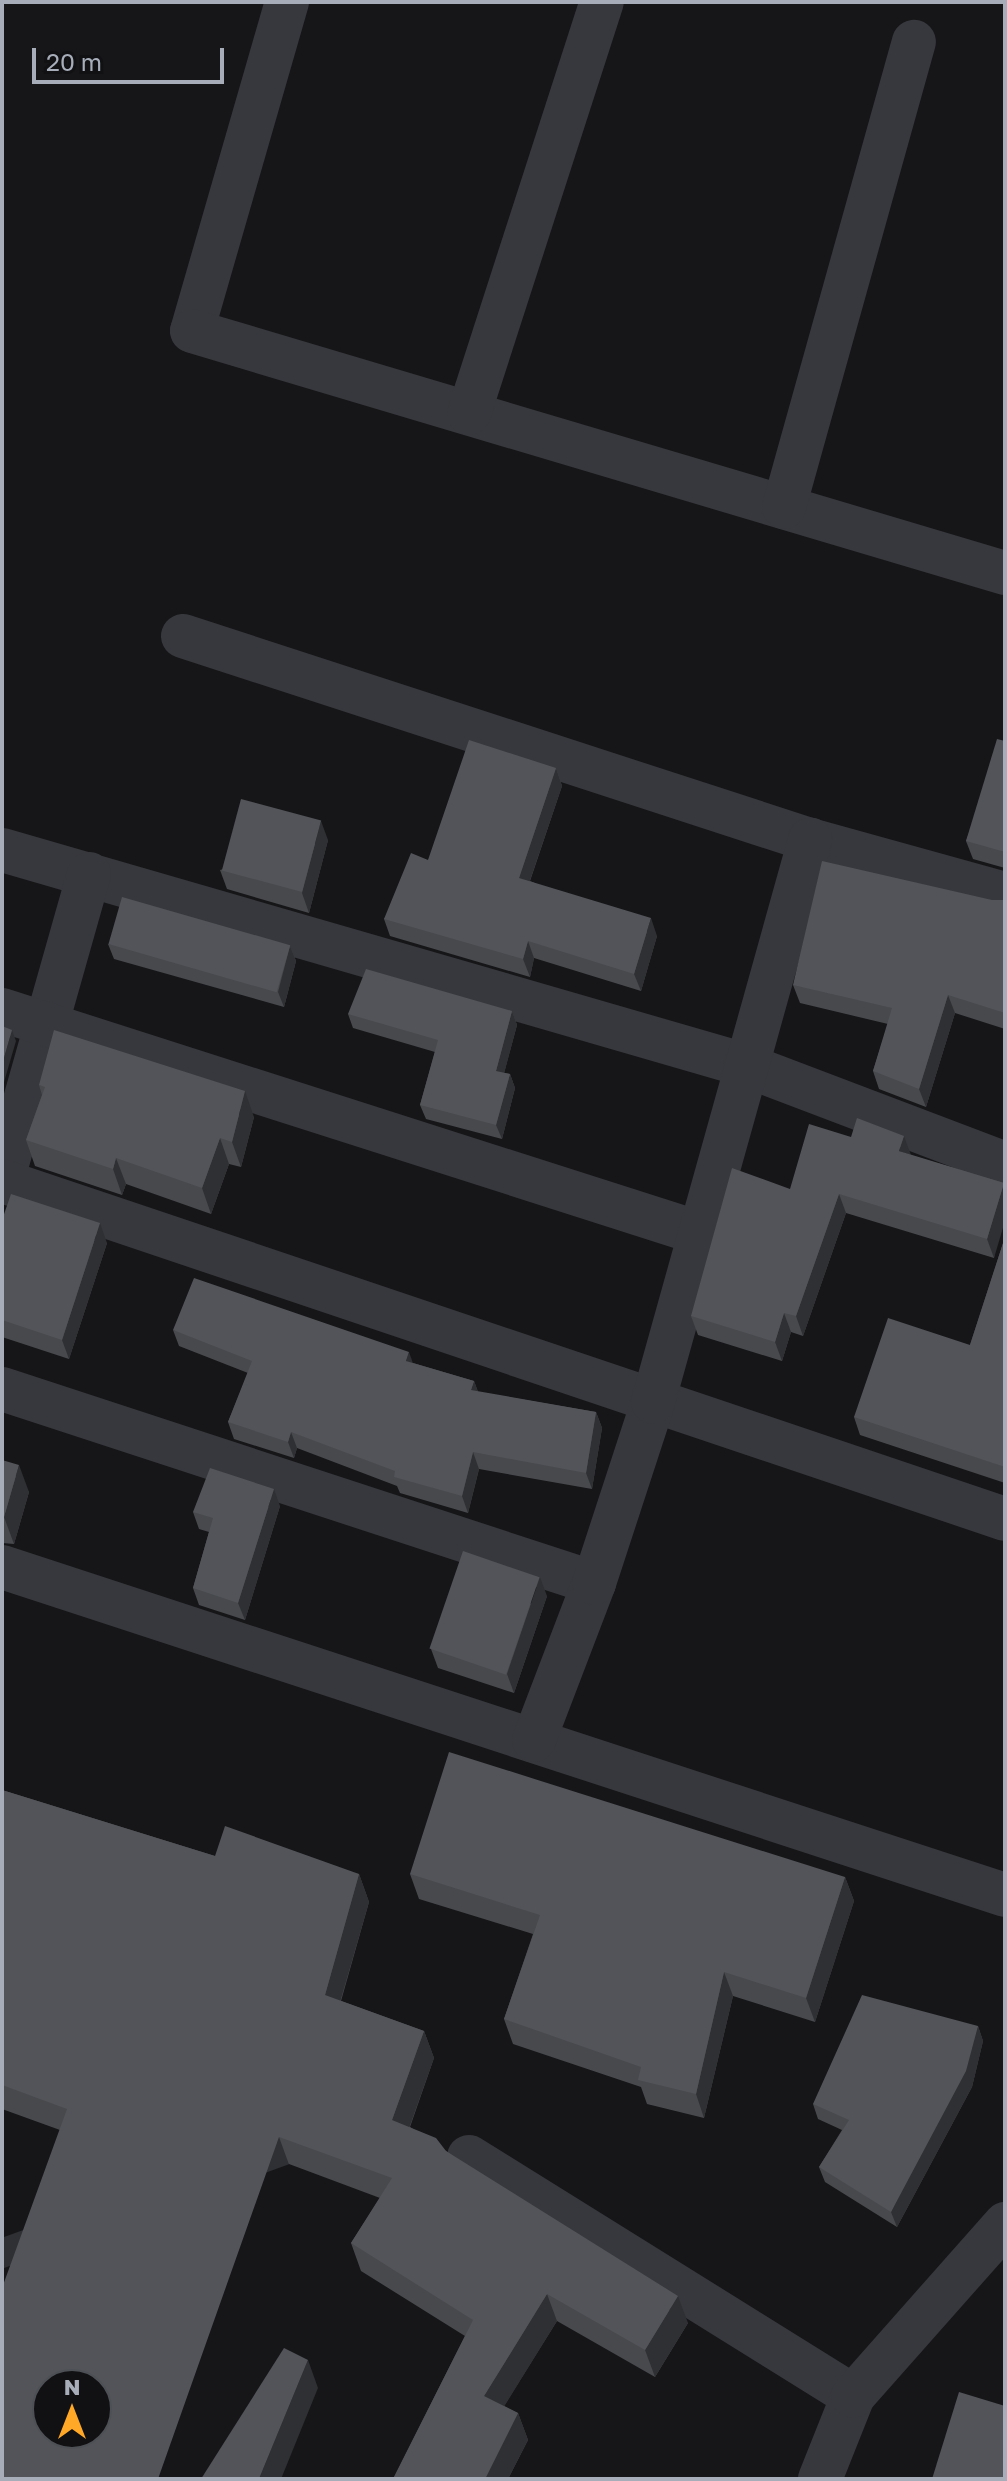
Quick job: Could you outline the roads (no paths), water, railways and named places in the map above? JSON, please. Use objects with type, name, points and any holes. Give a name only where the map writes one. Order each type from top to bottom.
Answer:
[{"type":"street","points":[[287,2],[192,331],[1005,573]]},
{"type":"street","points":[[469,413],[602,2]]},
{"type":"street","points":[[784,507],[914,42]]},
{"type":"street","points":[[183,636],[810,840],[1005,894]]},
{"type":"street","points":[[534,1740],[594,1583],[653,1402],[810,840]]},
{"type":"street","points":[[2,850],[745,1065],[1005,1164]]},
{"type":"street","points":[[89,874],[2,1181],[1005,1519]]},
{"type":"street","points":[[2,1010],[48,1022],[699,1233]]},
{"type":"street","points":[[2,1389],[594,1583]]},
{"type":"street","points":[[2,1567],[1005,1895]]},
{"type":"street","points":[[469,2157],[853,2396]]},
{"type":"street","points":[[820,2479],[853,2396],[1005,2223]]}]
